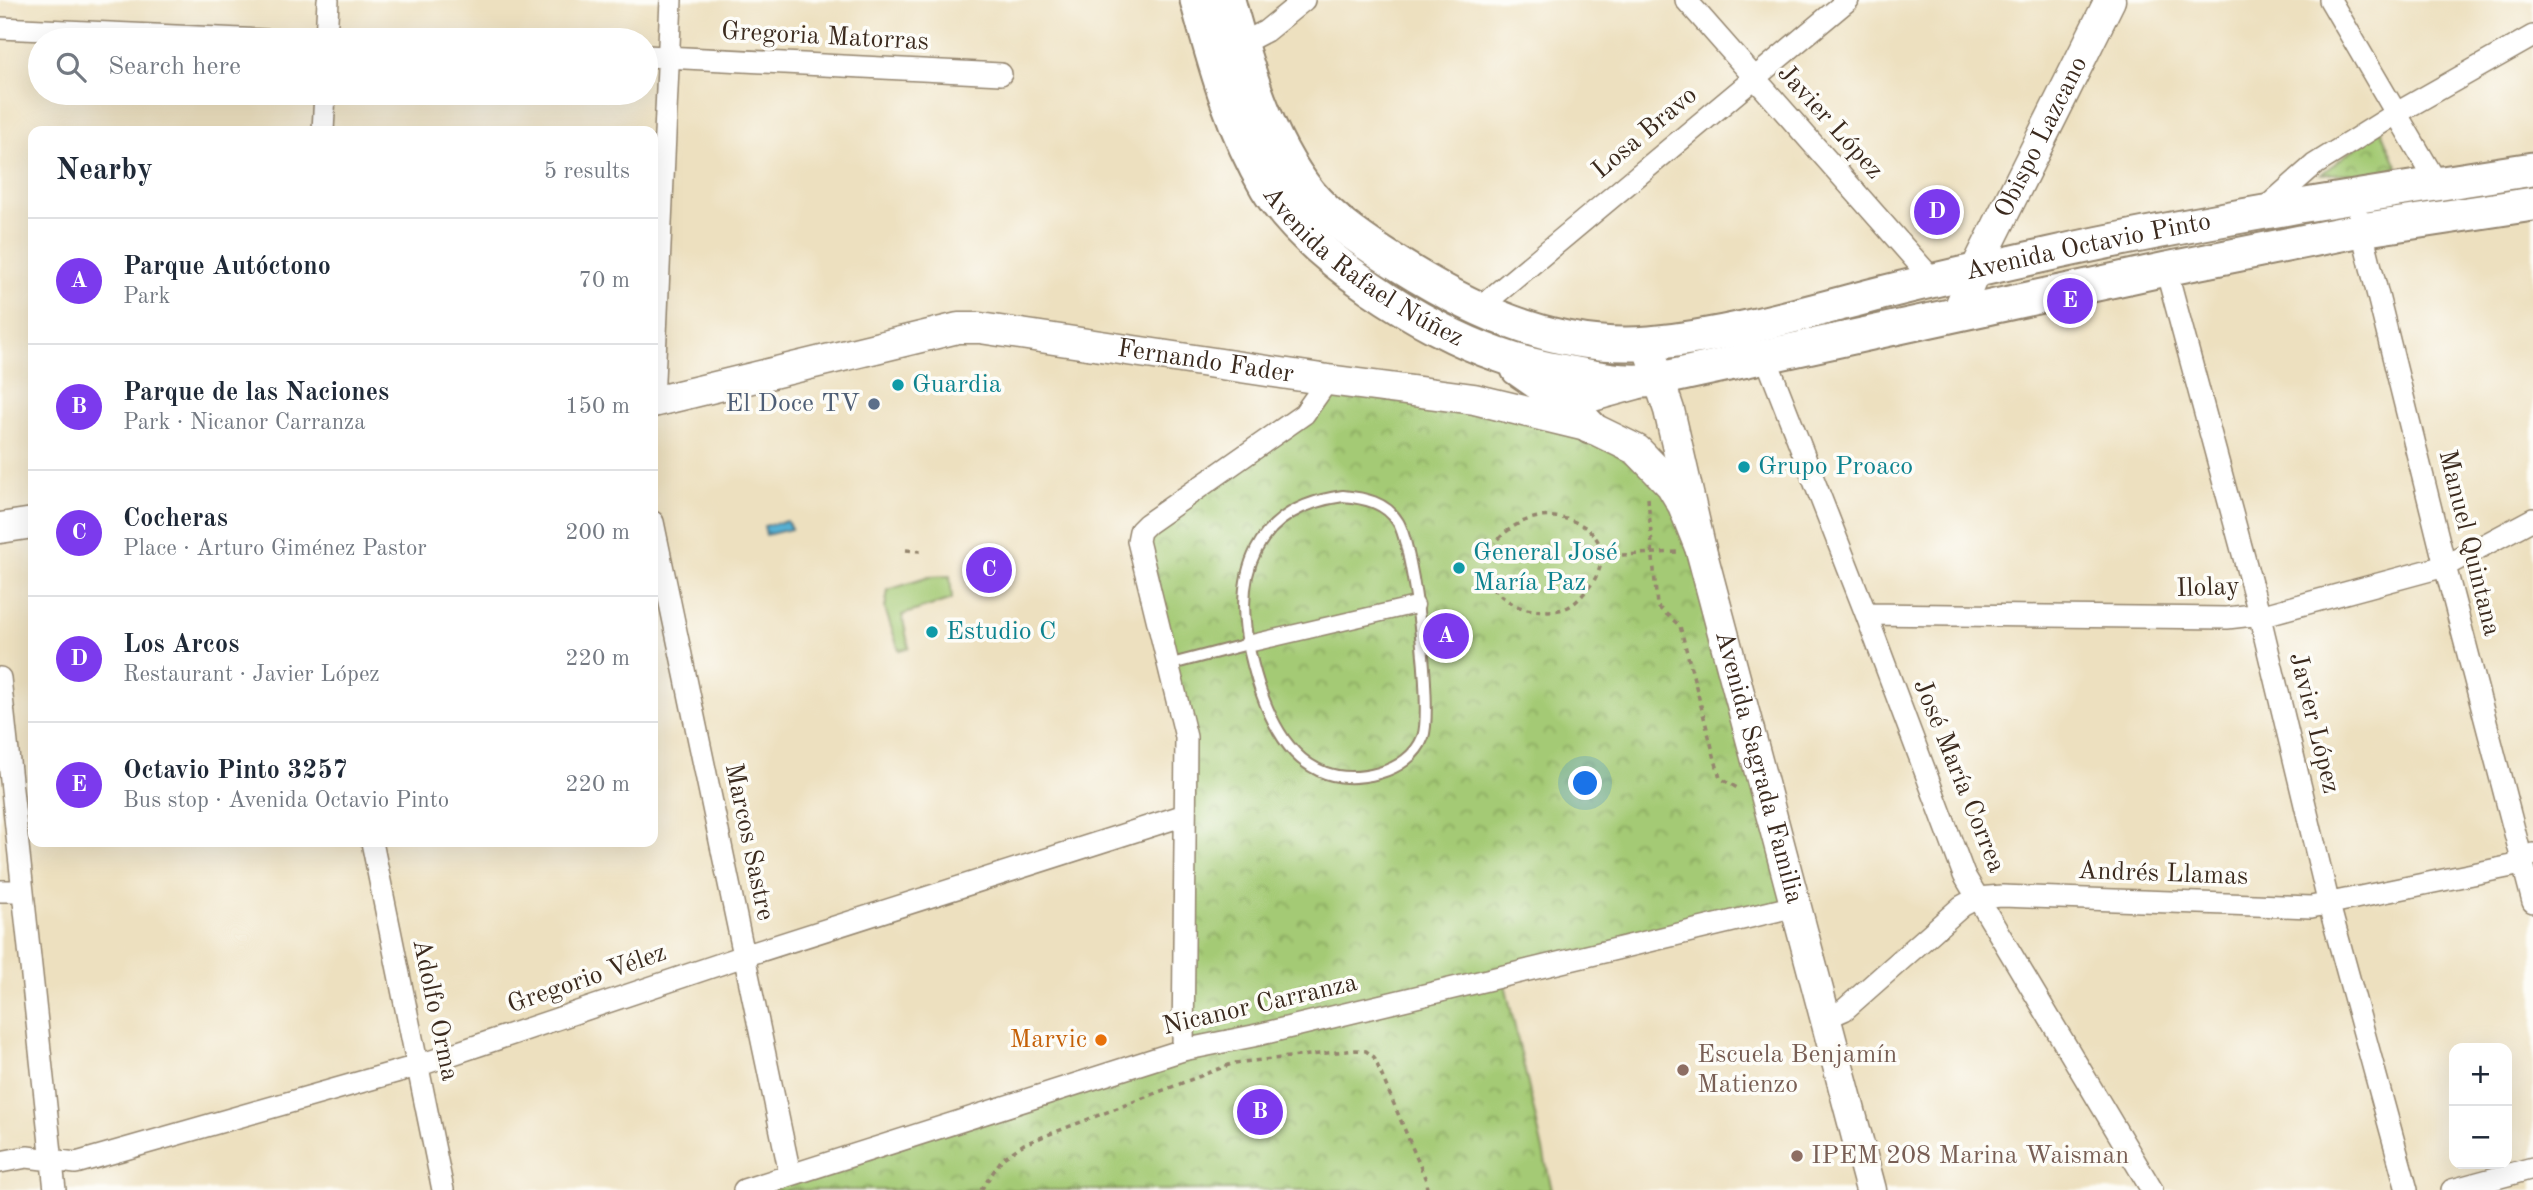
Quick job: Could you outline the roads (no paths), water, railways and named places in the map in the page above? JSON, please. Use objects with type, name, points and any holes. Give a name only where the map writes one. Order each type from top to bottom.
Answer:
[{"type":"main road","name":"Avenida Rafael Núñez","points":[[1197,0],[1228,108],[1240,136],[1268,189],[1287,217],[1329,258],[1419,318],[1499,355],[1553,370],[1650,381]]},
{"type":"main road","name":"Avenida Rafael Núñez","points":[[1228,0],[1254,87],[1295,172],[1310,194],[1355,236],[1413,274],[1478,309],[1520,326],[1558,336],[1647,344]]},
{"type":"main road","name":"Obispo Lazcano","points":[[1957,314],[1975,271],[2110,0]]},
{"type":"main road","name":"Avenida Octavio Pinto","points":[[1647,344],[1739,330],[1933,280],[2147,232],[2262,211],[2533,169]]},
{"type":"main road","name":"Avenida Octavio Pinto","points":[[1650,381],[1766,358],[2166,269],[2361,230],[2533,204]]},
{"type":"main road","name":"Fernando Fader","points":[[658,401],[958,328],[980,328],[1328,380],[1474,398],[1590,426],[1637,450],[1671,485],[1683,505],[1701,550]]},
{"type":"main road","name":"Avenida Sagrada Familia","points":[[1647,344],[1650,381],[1669,410],[1701,550],[1871,1190]]},
{"type":"main road","points":[[1499,355],[1567,403],[1590,426]]},
{"type":"main road","points":[[1474,398],[1567,403],[1650,381]]},
{"type":"main road","points":[[0,528],[28,524]]},
{"type":"street","points":[[327,28],[328,0]]},
{"type":"street","points":[[658,287],[671,0]]},
{"type":"street","points":[[1241,44],[1266,31],[1304,0]]},
{"type":"street","name":"Javier López","points":[[1686,0],[1933,280]]},
{"type":"street","name":"Losa Bravo","points":[[1478,309],[1848,0]]},
{"type":"street","points":[[2330,0],[2437,183]]},
{"type":"street","points":[[0,28],[28,29]]},
{"type":"street","points":[[2262,211],[2314,165],[2397,113],[2533,36]]},
{"type":"street","name":"Gregoria Matorras","points":[[658,57],[1001,74]]},
{"type":"street","points":[[324,105],[324,126]]},
{"type":"street","name":"Manuel Quintana","points":[[2355,196],[2361,230],[2445,566],[2528,858],[2533,902]]},
{"type":"street","name":"Javier López","points":[[2166,269],[2259,613],[2329,905],[2407,1190]]},
{"type":"street","name":"José María Correa","points":[[1766,358],[1866,614],[1955,856],[1977,898],[2152,1190]]},
{"type":"street","points":[[1183,1049],[1186,737],[1138,541],[1140,531],[1304,414],[1328,380]]},
{"type":"street","name":"Ilolay","points":[[1866,614],[2227,618],[2271,613],[2445,566],[2533,519]]},
{"type":"street","name":"Marcos Sastre","points":[[658,546],[790,1174]]},
{"type":"street","points":[[1248,644],[1416,605]]},
{"type":"street","points":[[0,678],[55,1190]]},
{"type":"street","name":"Gregorio Vélez","points":[[0,1161],[27,1157],[76,1163],[417,1066],[744,956],[1185,815]]},
{"type":"street","name":"Adolfo Orma","points":[[373,847],[443,1190]]},
{"type":"street","name":"Andrés Llamas","points":[[1977,898],[2002,896],[2311,907],[2512,866],[2528,858]]},
{"type":"street","points":[[0,891],[22,891]]},
{"type":"street","points":[[1826,1018],[1844,1010],[1962,906],[1977,898]]},
{"type":"street","name":"Nicanor Carranza","points":[[744,1190],[1183,1049],[1253,1036],[1796,906]]},
{"type":"street","points":[[2452,1190],[2533,1168]]},
{"type":"lane","points":[[1361,498],[1377,503],[1398,522],[1411,567],[1416,605],[1426,720],[1422,739],[1408,758],[1393,769],[1365,776],[1340,776],[1322,772],[1290,750],[1268,715],[1248,644],[1244,593],[1256,546],[1269,529],[1284,518],[1322,499],[1361,498]]},
{"type":"lane","points":[[1168,665],[1248,644]]},
{"type":"water","points":[[787,521],[791,529],[766,535],[764,526]]},
{"type":"place","name":"Los Arcos","points":[[1937,212]]},
{"type":"place","name":"Octavio Pinto 3257","points":[[2070,301]]},
{"type":"place","name":"Guardia","points":[[898,385]]},
{"type":"place","name":"El Doce TV","points":[[874,404]]},
{"type":"place","name":"Grupo Proaco","points":[[1744,467]]},
{"type":"place","name":"General José María Paz","points":[[1459,568]]},
{"type":"place","name":"Cocheras","points":[[989,570]]},
{"type":"place","name":"Estudio C","points":[[932,632]]},
{"type":"place","name":"Parque Autóctono","points":[[1446,636]]},
{"type":"place","name":"Marvic","points":[[1101,1040]]},
{"type":"place","name":"Escuela Benjamín Matienzo","points":[[1683,1070]]},
{"type":"place","name":"Parque de las Naciones","points":[[1260,1112]]},
{"type":"place","name":"IPEM 208 Marina Waisman","points":[[1797,1156]]}]
